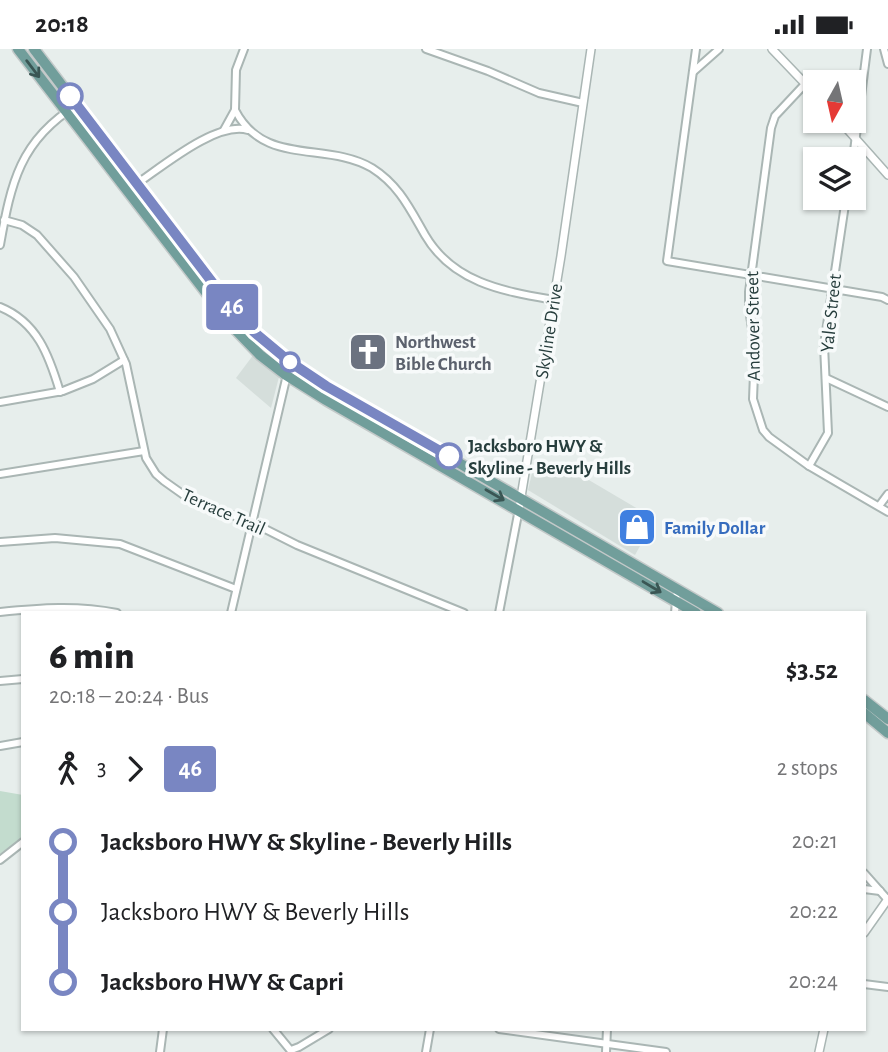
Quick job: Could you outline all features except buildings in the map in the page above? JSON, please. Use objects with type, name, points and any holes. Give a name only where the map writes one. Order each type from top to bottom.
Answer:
[{"type":"main road","points":[[18,49],[232,326],[260,355],[286,375],[395,440],[693,611]]},
{"type":"main road","points":[[34,49],[225,299],[254,332],[290,362],[326,386],[715,611]]},
{"type":"main road","points":[[395,440],[402,429]]},
{"type":"main road","points":[[866,702],[888,719]]},
{"type":"main road","points":[[866,715],[888,733]]},
{"type":"street","points":[[223,131],[235,110],[236,70],[244,49]]},
{"type":"street","points":[[426,49],[539,93],[583,103]]},
{"type":"street","name":"Skyline Drive","points":[[499,611],[554,300],[591,49]]},
{"type":"street","points":[[696,49],[667,261],[888,300]]},
{"type":"street","points":[[692,73],[719,49]]},
{"type":"street","points":[[772,49],[803,81]]},
{"type":"street","points":[[855,147],[867,49]]},
{"type":"street","points":[[884,49],[888,64]]},
{"type":"street","name":"Andover Street","points":[[803,87],[775,116],[771,128],[750,276],[749,309],[755,348],[752,387],[756,411],[763,430],[769,437],[810,466],[888,512]]},
{"type":"street","points":[[0,245],[13,182],[23,158],[43,131],[77,105]]},
{"type":"street","points":[[235,110],[250,131],[265,142],[284,149],[345,156],[374,169],[401,192],[430,243],[452,266],[471,279],[494,288],[554,300]]},
{"type":"street","points":[[127,190],[187,149],[223,131],[240,128],[250,131]]},
{"type":"street","points":[[851,133],[888,175]]},
{"type":"street","name":"Yale Street","points":[[810,466],[828,433],[824,345],[844,210]]},
{"type":"street","name":"Terrace Trail","points":[[4,220],[22,225],[37,235],[74,277],[110,329],[124,360],[144,451],[156,474],[188,498],[459,611]]},
{"type":"street","points":[[0,307],[22,318],[39,338],[60,391]]},
{"type":"street","points":[[0,402],[60,391],[93,379],[124,360]]},
{"type":"street","points":[[231,611],[290,362]]},
{"type":"street","points":[[826,378],[888,407]]},
{"type":"street","points":[[0,474],[144,451]]},
{"type":"street","points":[[879,506],[888,494]]},
{"type":"street","points":[[0,542],[55,538],[120,544],[236,589]]},
{"type":"street","points":[[675,611],[677,589]]},
{"type":"street","points":[[0,612],[52,606],[106,611]]},
{"type":"street","points":[[0,681],[21,679]]},
{"type":"street","points":[[0,747],[21,742]]},
{"type":"street","points":[[0,860],[21,844]]},
{"type":"street","points":[[866,875],[888,900],[866,930]]},
{"type":"street","points":[[866,889],[880,891]]},
{"type":"street","points":[[866,984],[888,987]]},
{"type":"street","points":[[160,1052],[163,1031]]},
{"type":"street","points":[[275,1031],[291,1051],[326,1031]]},
{"type":"street","points":[[426,1052],[430,1031]]},
{"type":"street","points":[[510,1031],[606,1048],[666,1052]]},
{"type":"street","points":[[819,1052],[824,1031]]},
{"type":"shaded area","points":[[254,354],[279,377],[271,408],[236,378]]},
{"type":"shaded area","points":[[533,469],[582,476],[655,519],[635,555],[528,490]]},
{"type":"green space","points":[[0,791],[21,795],[21,838],[0,854]]},
{"type":"bus line","name":"46","points":[[70,96],[225,299],[254,332],[271,348],[326,386],[449,456]]},
{"type":"place","name":"Northwest Bible Church","points":[[368,352]]},
{"type":"place","name":"Jacksboro HWY & Skyline - Beverly Hills","points":[[449,456]]},
{"type":"place","name":"Family Dollar","points":[[637,527]]}]
